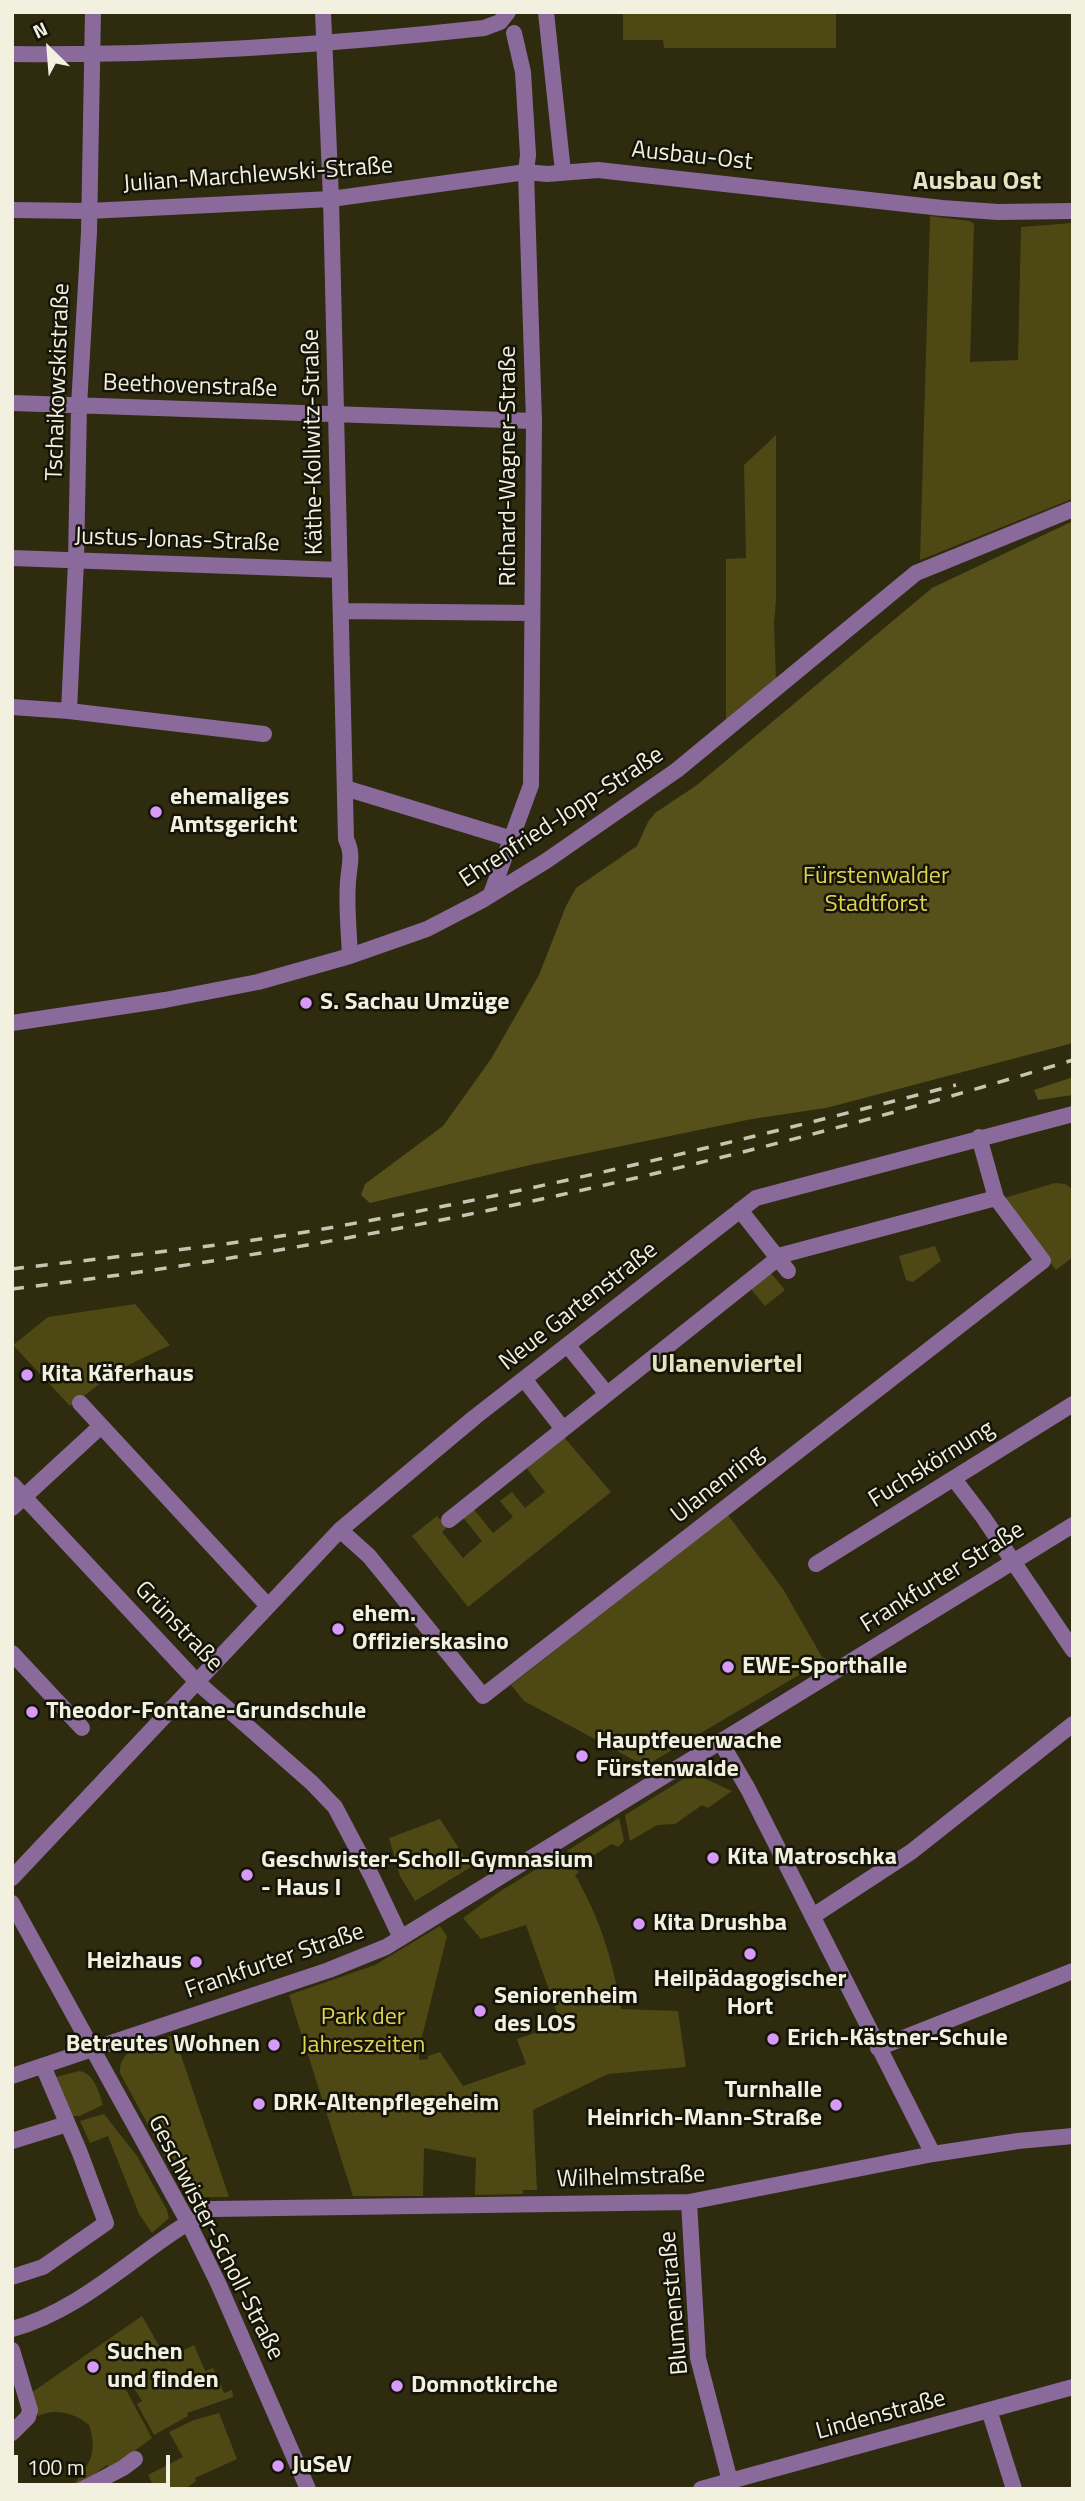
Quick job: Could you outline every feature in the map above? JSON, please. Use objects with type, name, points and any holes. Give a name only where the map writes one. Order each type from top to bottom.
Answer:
[{"type":"street","name":"Tschaikowskistraße","points":[[69,712],[79,406],[89,211],[93,12]]},
{"type":"street","name":"Käthe-Kollwitz-Straße","points":[[323,12],[331,199],[346,839],[351,849],[352,863],[348,880],[350,956]]},
{"type":"street","points":[[546,12],[555,173]]},
{"type":"street","points":[[12,54],[93,55],[325,44],[484,28],[504,17]]},
{"type":"street","name":"Richard-Wagner-Straße","points":[[491,894],[531,785],[534,421],[526,172],[528,155],[523,72],[514,33]]},
{"type":"street","name":"Ausbau-Ost","points":[[555,173],[598,170],[998,212],[1073,211]]},
{"type":"street","name":"Julian-Marchlewski-Straße","points":[[12,210],[89,211],[331,199],[526,172],[555,173]]},
{"type":"street","name":"Beethovenstraße","points":[[12,402],[534,421]]},
{"type":"street","name":"Ehrenfried-Jopp-Straße","points":[[12,1023],[165,1000],[258,982],[350,956],[427,929],[546,861],[677,770],[916,573],[1073,509]]},
{"type":"street","name":"Justus-Jonas-Straße","points":[[12,558],[340,570]]},
{"type":"street","points":[[341,611],[532,612]]},
{"type":"street","points":[[12,708],[264,734]]},
{"type":"street","points":[[345,788],[512,839]]},
{"type":"street","name":"Neue Gartenstraße","points":[[12,1878],[340,1530],[430,1454],[756,1198],[1073,1114]]},
{"type":"street","name":"Ulanenring","points":[[340,1530],[369,1556],[483,1696],[1042,1261],[996,1198],[979,1137]]},
{"type":"street","points":[[449,1520],[607,1394],[783,1265],[996,1198]]},
{"type":"street","points":[[740,1210],[783,1265]]},
{"type":"street","points":[[568,1346],[607,1394]]},
{"type":"street","points":[[524,1379],[563,1429]]},
{"type":"street","points":[[80,1403],[268,1606]]},
{"type":"street","name":"Fuchskörnung","points":[[816,1564],[1073,1404]]},
{"type":"street","points":[[18,1502],[101,1426]]},
{"type":"street","points":[[954,1479],[1073,1650]]},
{"type":"street","name":"Grünstraße","points":[[12,1484],[18,1502],[197,1682],[312,1783],[335,1807],[401,1938]]},
{"type":"street","name":"Frankfurter Straße","points":[[12,2076],[329,1970],[386,1947],[1073,1525]]},
{"type":"street","points":[[12,1653],[82,1728]]},
{"type":"street","points":[[813,1916],[911,1852],[1073,1724]]},
{"type":"street","points":[[720,1741],[748,1789],[933,2154]]},
{"type":"street","name":"Geschwister-Scholl-Straße","points":[[12,1903],[188,2222],[218,2283],[308,2489]]},
{"type":"street","points":[[878,2048],[1073,1971]]},
{"type":"street","points":[[12,2277],[43,2267],[106,2223],[43,2066]]},
{"type":"street","points":[[12,2141],[67,2124]]},
{"type":"street","name":"Wilhelmstraße","points":[[12,2329],[48,2316],[74,2302],[188,2222],[212,2209],[689,2202],[933,2154],[1073,2136]]},
{"type":"street","name":"Blumenstraße","points":[[689,2202],[698,2358],[730,2481]]},
{"type":"street","points":[[12,2350],[30,2410],[29,2417],[12,2433]]},
{"type":"street","name":"Lindenstraße","points":[[701,2489],[1073,2387]]},
{"type":"street","points":[[989,2410],[1014,2489]]},
{"type":"street","points":[[83,2489],[135,2459]]},
{"type":"green space","points":[[623,12],[836,12],[836,48],[664,48],[663,40],[623,40]]},
{"type":"green space","points":[[930,216],[970,221],[974,224],[970,362],[1018,360],[1021,227],[1072,223],[1072,499],[920,560]]},
{"type":"green space","points":[[776,435],[776,681],[726,722],[726,559],[746,558],[744,465]]},
{"type":"green space","name":"Fürstenwalder Stadtforst","points":[[1073,521],[1073,1043],[826,1108],[752,1119],[530,1165],[370,1203],[361,1195],[365,1184],[443,1126],[491,1059],[539,975],[566,906],[576,888],[637,846],[655,813],[697,785],[932,588]]},
{"type":"green space","points":[[1073,1077],[1073,1095],[1038,1100],[1034,1090]]},
{"type":"green space","points":[[1055,1183],[1066,1184],[1073,1190],[1073,1257],[1056,1270],[1001,1199]]},
{"type":"green space","points":[[935,1246],[941,1261],[913,1282],[906,1280],[899,1256]]},
{"type":"green space","points":[[770,1272],[785,1290],[765,1306],[750,1288]]},
{"type":"green space","points":[[135,1304],[170,1345],[120,1369],[70,1406],[13,1345],[48,1317]]},
{"type":"green space","points":[[563,1436],[611,1492],[468,1607],[412,1536],[437,1516],[447,1527],[442,1532],[463,1558],[482,1541],[461,1515],[472,1507],[493,1533],[513,1517],[500,1501],[512,1492],[525,1508],[545,1492],[524,1465]]},
{"type":"green space","points":[[728,1515],[783,1589],[822,1657],[826,1659],[645,1766],[524,1701],[511,1685]]},
{"type":"green space","points":[[693,1773],[732,1791],[708,1808],[702,1805],[675,1824],[657,1825],[630,1841],[625,1815]]},
{"type":"green space","points":[[619,1818],[624,1841],[618,1847],[612,1844],[579,1864],[567,1851]]},
{"type":"green space","points":[[440,1819],[471,1867],[415,1901],[400,1876],[389,1838]]},
{"type":"green space","name":"Park der Jahreszeiten","points":[[561,1854],[579,1872],[575,1875],[592,1907],[604,1940],[621,2009],[678,2011],[686,2067],[608,2074],[533,2110],[537,2190],[523,2190],[523,2194],[475,2195],[476,2158],[424,2148],[423,2196],[353,2196],[289,1995],[375,1965],[440,1926],[447,1936],[419,2049],[419,2060],[428,2059],[428,2056],[440,2052],[463,2086],[526,2064],[517,2039],[561,2024],[526,1925],[481,1939],[463,1918]]},
{"type":"green space","points":[[174,2035],[229,2197],[197,2197],[180,2171],[167,2160],[120,2073],[121,2064],[131,2051]]},
{"type":"green space","points":[[79,2071],[92,2079],[103,2105],[79,2116],[69,2116],[56,2077]]},
{"type":"green space","points":[[104,2114],[137,2156],[167,2210],[169,2218],[152,2233],[139,2214],[108,2136],[90,2143],[80,2121]]},
{"type":"green space","points":[[142,2316],[166,2358],[194,2345],[205,2371],[213,2368],[224,2393],[232,2390],[233,2397],[187,2413],[188,2416],[154,2435],[137,2404],[142,2401],[132,2385],[125,2388],[152,2438],[110,2469],[107,2465],[75,2488],[73,2486],[91,2458],[93,2444],[89,2425],[64,2413],[51,2412],[38,2416],[31,2393]]},
{"type":"green space","points":[[219,2413],[237,2459],[195,2478],[196,2481],[185,2489],[155,2489],[148,2475],[183,2457],[169,2432],[194,2420]]},
{"type":"railway","points":[[12,1289],[281,1250],[548,1198],[812,1134],[1073,1060]]},
{"type":"railway","points":[[12,1269],[233,1243],[388,1217],[632,1165],[956,1085]]},
{"type":"place","name":"ehemaliges Amtsgericht","points":[[156,812]]},
{"type":"place","name":"S. Sachau Umzüge","points":[[306,1003]]},
{"type":"place","name":"Kita Käferhaus","points":[[27,1375]]},
{"type":"place","name":"ehem. Offizierskasino","points":[[338,1629]]},
{"type":"place","name":"EWE-Sporthalle","points":[[728,1667]]},
{"type":"place","name":"Theodor-Fontane-Grundschule","points":[[32,1712]]},
{"type":"place","name":"Hauptfeuerwache Fürstenwalde","points":[[582,1756]]},
{"type":"place","name":"Kita Matroschka","points":[[713,1858]]},
{"type":"place","name":"Geschwister-Scholl-Gymnasium - Haus I","points":[[247,1875]]},
{"type":"place","name":"Kita Drushba","points":[[639,1924]]},
{"type":"place","name":"Heilpädagogischer Hort","points":[[750,1954]]},
{"type":"place","name":"Heizhaus","points":[[196,1962]]},
{"type":"place","name":"Seniorenheim des LOS","points":[[480,2011]]},
{"type":"place","name":"Erich-Kästner-Schule","points":[[773,2039]]},
{"type":"place","name":"Betreutes Wohnen","points":[[274,2045]]},
{"type":"place","name":"DRK-Altenpflegeheim","points":[[259,2104]]},
{"type":"place","name":"Turnhalle Heinrich-Mann-Straße","points":[[836,2105]]},
{"type":"place","name":"Suchen und finden","points":[[93,2367]]},
{"type":"place","name":"Domnotkirche","points":[[397,2386]]},
{"type":"place","name":"JuSeV","points":[[278,2466]]},
{"type":"district","name":"Ausbau Ost","points":[[977,183]]},
{"type":"district","name":"Ulanenviertel","points":[[727,1366]]}]
